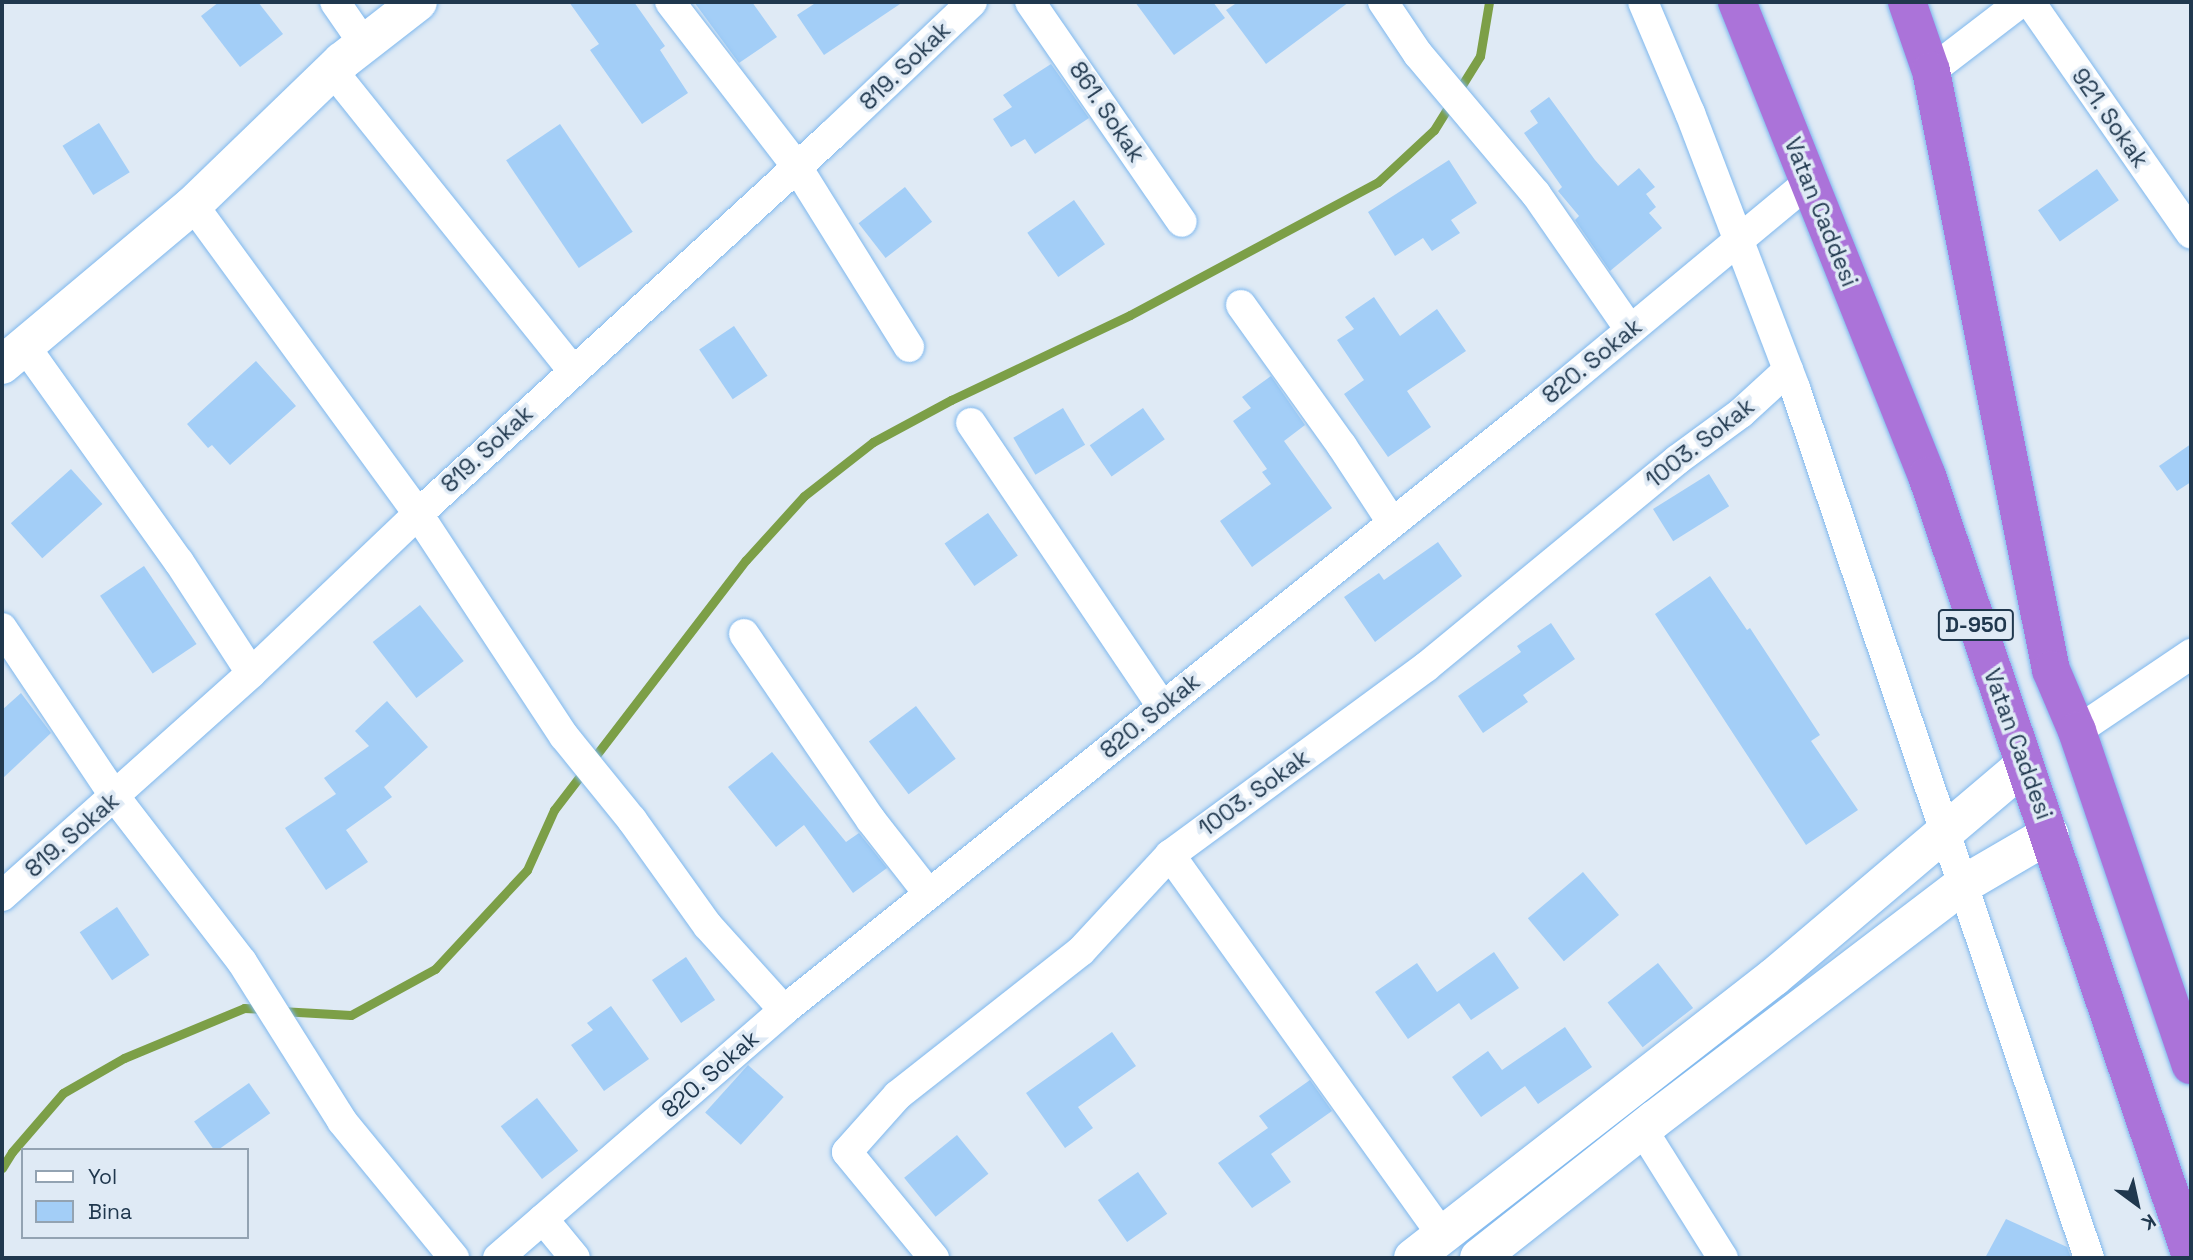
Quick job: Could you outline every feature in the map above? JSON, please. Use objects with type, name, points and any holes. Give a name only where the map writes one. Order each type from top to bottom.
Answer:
[{"type":"highway","name":"Vatan Caddesi","points":[[1737,2],[1927,476],[2191,1256]]},
{"type":"highway","name":"D-950","points":[[1907,2],[1931,71],[2051,670],[2077,731],[2191,1065]]},
{"type":"street","points":[[335,2],[364,44]]},
{"type":"street","points":[[251,673],[179,562],[13,355],[193,205],[332,70],[418,2]]},
{"type":"street","points":[[670,2],[797,167],[909,347]]},
{"type":"street","name":"819. Sokak","points":[[2,895],[116,797],[251,673],[572,370],[797,167],[972,2]]},
{"type":"street","name":"861. Sokak","points":[[1030,2],[1182,222]]},
{"type":"street","points":[[1383,2],[1418,54],[1536,194],[1630,330]]},
{"type":"street","points":[[1643,2],[1788,370],[2089,1258]]},
{"type":"street","points":[[1931,71],[2021,2]]},
{"type":"street","name":"921. Sokak","points":[[2030,2],[2191,234]]},
{"type":"street","points":[[332,70],[572,370]]},
{"type":"street","name":"820. Sokak","points":[[498,1258],[784,1010],[1630,330],[1809,182]]},
{"type":"street","points":[[193,205],[418,514],[564,736],[708,926],[784,1010]]},
{"type":"street","points":[[1241,305],[1342,446],[1391,522]]},
{"type":"street","name":"1003. Sokak","points":[[934,1258],[847,1152],[898,1095],[1081,951],[1170,855],[1426,667],[1677,460],[1741,413],[1788,370]]},
{"type":"street","points":[[971,423],[1162,706]]},
{"type":"street","points":[[2,628],[116,797],[242,962],[342,1121],[454,1258]]},
{"type":"street","points":[[744,634],[871,820],[928,893]]},
{"type":"street","points":[[2077,731],[2191,654]]},
{"type":"street","points":[[1170,855],[1428,1247],[1774,977],[2023,766]]},
{"type":"street","points":[[1479,1258],[1642,1129],[1964,884],[2050,834]]},
{"type":"street","points":[[1642,1129],[1723,1258]]},
{"type":"street","points":[[543,1219],[575,1258]]},
{"type":"building","points":[[219,2],[258,2],[283,34],[240,67],[201,16]]},
{"type":"building","points":[[569,2],[634,2],[665,46],[660,50],[688,93],[642,124],[590,50],[599,44]]},
{"type":"building","points":[[694,2],[752,2],[777,37],[739,63]]},
{"type":"building","points":[[817,2],[903,2],[824,55],[797,15]]},
{"type":"building","points":[[1135,2],[1213,2],[1225,18],[1174,55]]},
{"type":"building","points":[[1238,2],[1349,2],[1266,64],[1226,10]]},
{"type":"building","points":[[1051,64],[1089,118],[1035,154],[1025,139],[1011,147],[993,119],[1012,107],[1003,95]]},
{"type":"building","points":[[1549,97],[1595,160],[1618,186],[1639,168],[1655,187],[1646,194],[1656,207],[1649,213],[1662,228],[1610,271],[1575,220],[1579,216],[1558,191],[1562,187],[1524,133],[1538,123],[1530,111]]},
{"type":"building","points":[[99,123],[130,172],[93,195],[63,146]]},
{"type":"building","points":[[560,124],[633,232],[579,268],[506,160]]},
{"type":"building","points":[[1449,160],[1477,203],[1451,220],[1460,233],[1432,251],[1423,238],[1395,256],[1368,212]]},
{"type":"building","points":[[2097,169],[2119,200],[2060,241],[2038,210]]},
{"type":"building","points":[[905,187],[932,222],[886,258],[859,223]]},
{"type":"building","points":[[1074,200],[1105,244],[1058,277],[1027,233]]},
{"type":"building","points":[[1374,297],[1400,336],[1437,309],[1466,351],[1407,391],[1431,427],[1388,457],[1344,394],[1364,380],[1337,340],[1354,329],[1345,317]]},
{"type":"building","points":[[734,326],[768,376],[733,399],[699,349]]},
{"type":"building","points":[[256,361],[296,406],[230,465],[212,445],[208,448],[187,424]]},
{"type":"building","points":[[1271,376],[1305,425],[1284,441],[1332,508],[1252,567],[1220,521],[1271,484],[1262,472],[1267,469],[1233,421],[1251,408],[1242,397]]},
{"type":"building","points":[[1063,408],[1085,445],[1035,475],[1013,438]]},
{"type":"building","points":[[1143,408],[1165,439],[1112,476],[1090,445]]},
{"type":"building","points":[[2191,444],[2191,482],[2177,491],[2159,466]]},
{"type":"building","points":[[71,469],[102,504],[42,558],[11,523]]},
{"type":"building","points":[[1709,474],[1729,506],[1673,541],[1653,509]]},
{"type":"building","points":[[988,513],[1018,556],[974,586],[945,543]]},
{"type":"building","points":[[1438,542],[1462,576],[1375,642],[1344,597],[1379,573],[1384,580]]},
{"type":"building","points":[[144,566],[197,644],[153,674],[100,596]]},
{"type":"building","points":[[1710,576],[1747,630],[1750,628],[1820,735],[1811,741],[1858,810],[1806,845],[1655,614]]},
{"type":"building","points":[[420,605],[464,661],[416,698],[373,642]]},
{"type":"building","points":[[1551,623],[1575,659],[1523,695],[1528,702],[1483,733],[1458,696],[1521,652],[1517,646]]},
{"type":"building","points":[[21,693],[51,733],[2,779],[2,710]]},
{"type":"building","points":[[387,701],[428,747],[384,787],[392,797],[346,830],[368,862],[326,890],[285,828],[336,794],[324,778],[369,746],[355,731]]},
{"type":"building","points":[[916,706],[956,759],[909,794],[869,742]]},
{"type":"building","points":[[772,752],[846,842],[859,833],[887,868],[853,893],[804,825],[776,847],[728,787]]},
{"type":"building","points":[[1583,872],[1619,915],[1564,961],[1528,918]]},
{"type":"building","points":[[117,907],[149,955],[112,980],[80,932]]},
{"type":"building","points":[[1494,952],[1519,988],[1471,1020],[1459,1003],[1408,1039],[1375,992],[1417,963],[1437,992]]},
{"type":"building","points":[[686,957],[715,1000],[681,1023],[652,980]]},
{"type":"building","points":[[1658,963],[1693,1008],[1643,1047],[1608,1002]]},
{"type":"building","points":[[611,1006],[649,1059],[604,1091],[571,1045],[593,1030],[587,1023]]},
{"type":"building","points":[[1565,1027],[1592,1067],[1538,1104],[1525,1086],[1481,1117],[1452,1077],[1488,1051],[1502,1070]]},
{"type":"building","points":[[1112,1032],[1136,1066],[1078,1107],[1093,1128],[1065,1148],[1026,1093]]},
{"type":"building","points":[[748,1065],[784,1097],[741,1145],[705,1113]]},
{"type":"building","points":[[1310,1080],[1332,1111],[1271,1154],[1291,1182],[1252,1208],[1218,1163],[1268,1128],[1259,1116]]},
{"type":"building","points":[[249,1083],[270,1113],[221,1148],[213,1148],[194,1121]]},
{"type":"building","points":[[537,1098],[578,1151],[542,1179],[501,1126]]},
{"type":"building","points":[[957,1135],[988,1174],[936,1217],[904,1178]]},
{"type":"building","points":[[1138,1172],[1167,1214],[1127,1242],[1098,1200]]},
{"type":"building","points":[[2006,1219],[2067,1247],[2071,1258],[1985,1258]]},
{"type":"waterway","points":[[280,1011],[351,1015],[435,969],[527,870],[554,810],[746,560],[804,496],[873,442],[951,400],[1130,315],[1378,182],[1434,130],[1480,56],[1489,2]]},
{"type":"waterway","points":[[2,1168],[12,1152],[63,1093],[124,1058],[244,1008],[263,1009]]}]
